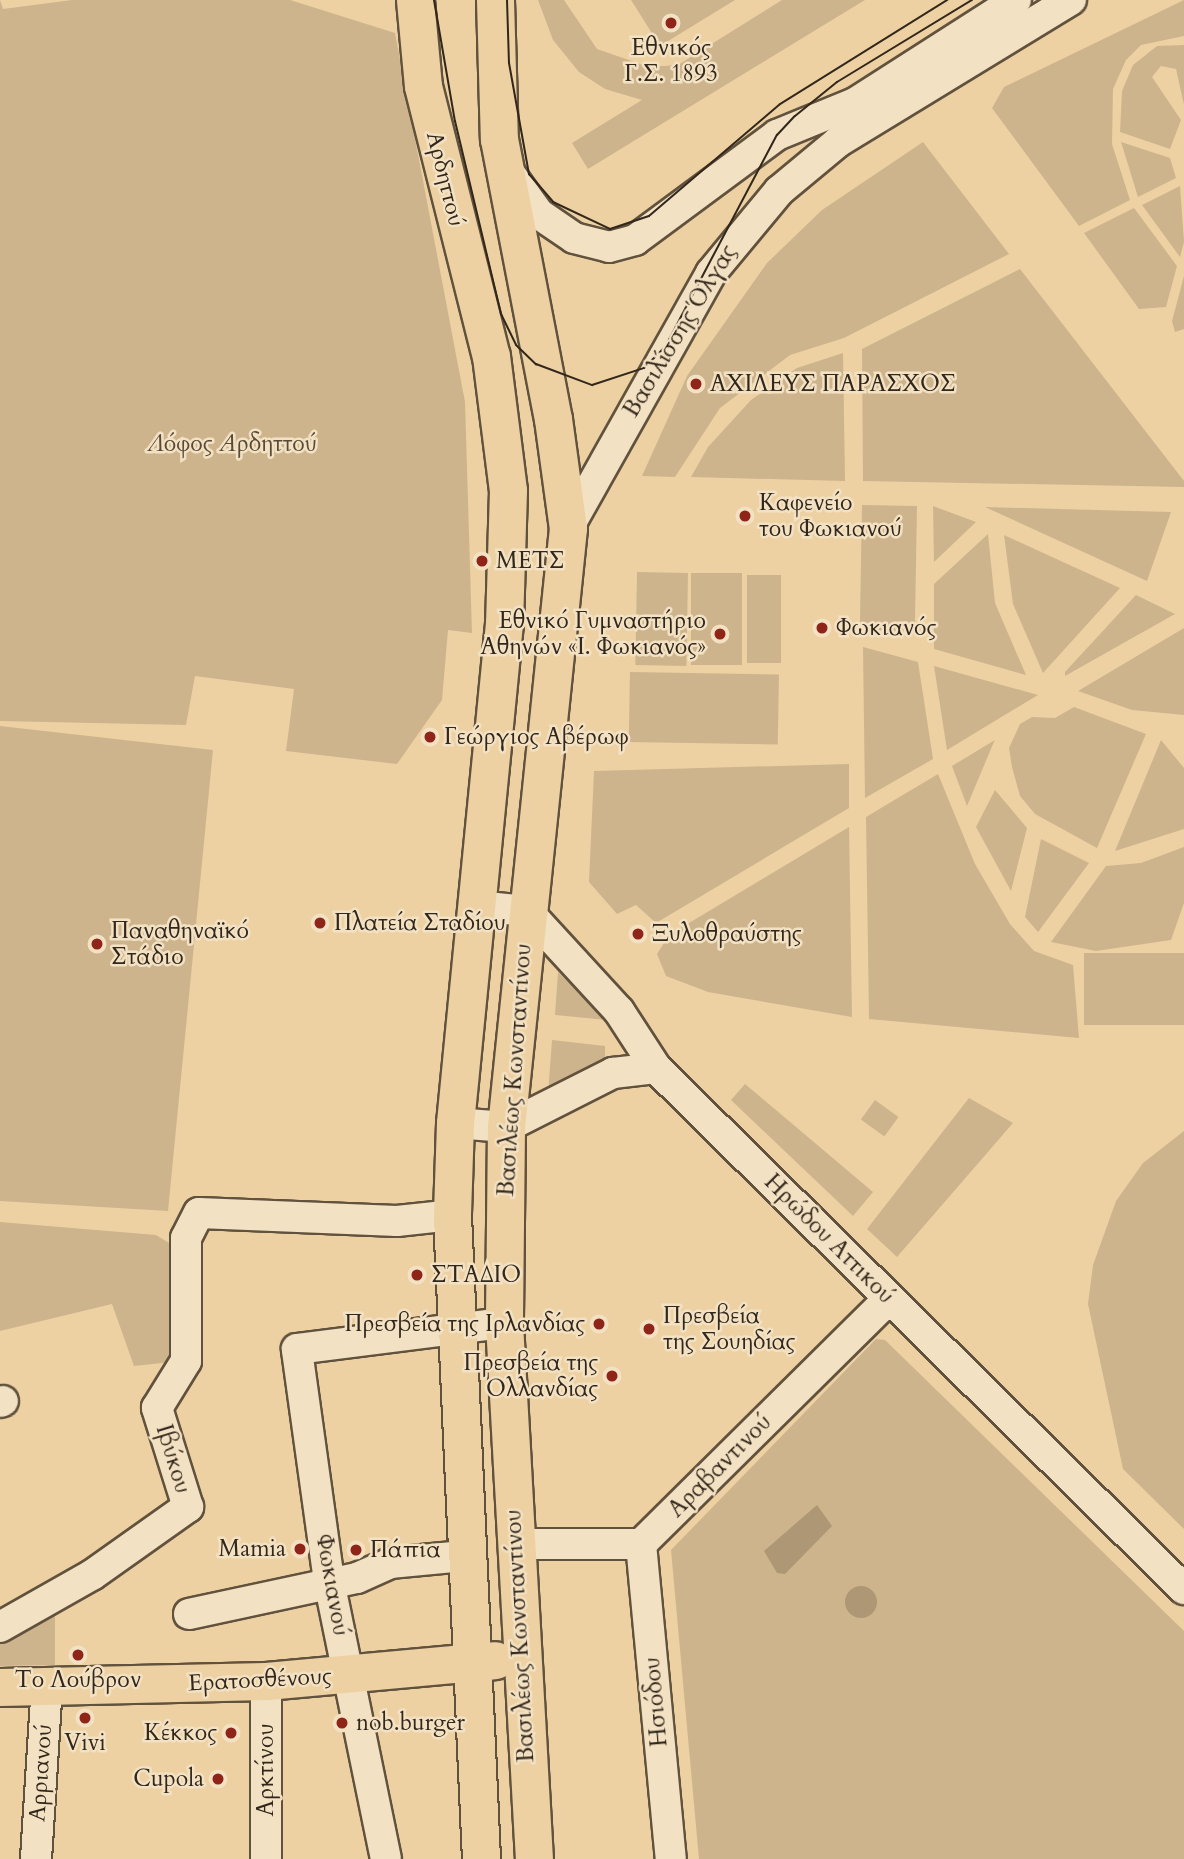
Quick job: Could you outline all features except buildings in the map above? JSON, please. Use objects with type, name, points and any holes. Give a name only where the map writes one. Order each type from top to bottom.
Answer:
[{"type":"main road","name":"Αρδηττού","points":[[415,0],[423,86],[491,356],[509,546],[476,906]]},
{"type":"main road","points":[[495,0],[503,162]]},
{"type":"main road","name":"Βασιλέως Κωνσταντίνου","points":[[503,162],[536,326],[568,528],[506,1127],[505,1323],[519,1657],[534,1859]]},
{"type":"main road","points":[[476,906],[455,1123],[452,1215],[464,1556],[481,1859]]},
{"type":"main road","name":"Ερατοσθένους","points":[[0,1687],[266,1681],[349,1676],[519,1657]]},
{"type":"street","points":[[503,162],[523,196],[557,229],[593,245],[635,240],[777,135],[855,103],[1016,0]]},
{"type":"street","name":"Βασιλίσσης Όλγας","points":[[568,528],[703,285],[779,191],[838,142],[1071,0]]},
{"type":"street","points":[[476,906],[527,911]]},
{"type":"street","name":"Ηρώδου Αττικού","points":[[527,911],[620,1011],[656,1068],[1184,1588]]},
{"type":"street","points":[[455,1123],[506,1127],[613,1073],[656,1068]]},
{"type":"street","name":"Ιβύκου","points":[[0,1628],[92,1575],[188,1507],[157,1408],[186,1361],[186,1238],[199,1213],[397,1221],[452,1215]]},
{"type":"street","name":"Αραβαντινού","points":[[641,1544],[889,1299]]},
{"type":"street","points":[[458,1329],[505,1323]]},
{"type":"street","name":"Φωκιανού","points":[[386,1859],[329,1581],[297,1349],[458,1329]]},
{"type":"street","points":[[514,1544],[641,1544]]},
{"type":"street","name":"Ησιόδου","points":[[641,1544],[671,1859]]},
{"type":"street","points":[[189,1614],[329,1581],[390,1563],[464,1556]]},
{"type":"street","name":"Αρκτίνου","points":[[266,1681],[266,1859]]},
{"type":"street","name":"Αρριανού","points":[[36,1859],[47,1686]]},
{"type":"green space","name":"Λόφος Αρδηττού","points":[[0,0],[3,9],[72,0],[290,0],[395,33],[465,402],[472,633],[448,630],[442,700],[397,764],[286,751],[294,689],[195,676],[186,725],[0,721]]},
{"type":"green space","points":[[538,0],[564,0],[597,49],[649,67],[678,65],[782,0],[865,0],[588,169],[572,143],[642,100],[605,89],[579,72],[553,40]]},
{"type":"green space","name":"Εθνικός Γ.Σ. 1893","points":[[631,0],[735,0],[660,46]]},
{"type":"green space","points":[[1184,0],[1184,36],[1141,45],[1126,60],[1113,89],[1112,144],[1130,200],[1079,226],[992,108],[1004,87]]},
{"type":"green space","points":[[1184,45],[1184,105],[1176,69],[1161,66],[1152,77],[1181,120],[1170,149],[1120,132],[1122,91],[1133,65],[1157,46]]},
{"type":"green space","points":[[923,142],[1009,254],[844,338],[790,355],[720,408],[675,477],[642,476],[687,376],[767,263],[822,210]]},
{"type":"green space","points":[[1121,142],[1170,158],[1176,178],[1138,197]]},
{"type":"green space","points":[[1180,186],[1184,242],[1180,257],[1142,205]]},
{"type":"green space","points":[[1134,208],[1177,266],[1166,307],[1139,309],[1084,233]]},
{"type":"green space","points":[[1020,269],[1184,481],[1184,487],[863,481],[862,349]]},
{"type":"green space","points":[[1184,276],[1184,329],[1175,332],[1172,321]]},
{"type":"green space","points":[[843,353],[845,481],[691,477],[708,447],[751,400],[797,368]]},
{"type":"green space","points":[[862,505],[917,506],[915,631],[860,630]]},
{"type":"green space","points":[[933,506],[976,522],[934,562]]},
{"type":"green space","points":[[985,507],[1171,512],[1147,581]]},
{"type":"green space","points":[[988,534],[995,603],[1026,675],[934,649],[934,584]]},
{"type":"green space","points":[[1004,535],[1120,588],[1043,673],[1013,604]]},
{"type":"green space","points":[[637,572],[688,573],[686,666],[635,665]]},
{"type":"green space","points":[[691,573],[742,573],[742,665],[691,665]]},
{"type":"green space","points":[[747,575],[781,575],[781,663],[747,663]]},
{"type":"green space","points":[[1136,595],[1175,614],[1065,676],[1065,672]]},
{"type":"green space","points":[[1184,628],[1184,715],[1132,710],[1078,691]]},
{"type":"green space","points":[[863,647],[918,662],[933,759],[865,798]]},
{"type":"green space","points":[[934,666],[1038,695],[947,750]]},
{"type":"green space","points":[[630,672],[779,675],[778,745],[629,742]]},
{"type":"green space","points":[[1074,707],[1146,734],[1097,848],[1035,814],[1020,796],[1012,767],[1009,748],[1020,724],[1032,717],[1055,718]]},
{"type":"green space","name":"Παναθηναϊκό Στάδιο","points":[[0,726],[213,750],[168,1211],[0,1201]]},
{"type":"green space","points":[[995,740],[993,744],[967,806],[952,766]]},
{"type":"green space","points":[[1161,740],[1184,768],[1184,829],[1115,851]]},
{"type":"green space","points":[[849,764],[849,808],[656,923],[636,905],[617,914],[589,882],[594,771]]},
{"type":"green space","points":[[938,774],[975,864],[1010,924],[1034,951],[1073,965],[1079,1038],[869,1019],[866,817]]},
{"type":"green space","points":[[995,790],[1027,828],[1011,891],[976,827]]},
{"type":"green space","points":[[849,827],[852,1017],[708,992],[666,976],[657,954],[669,935]]},
{"type":"green space","points":[[1041,839],[1089,863],[1038,932],[1025,917]]},
{"type":"green space","points":[[1184,847],[1184,903],[1171,940],[1096,951],[1051,942],[1106,866],[1141,863]]},
{"type":"green space","points":[[1084,953],[1184,953],[1184,1025],[1084,1025]]},
{"type":"green space","points":[[558,972],[607,1020],[555,1015]]},
{"type":"green space","points":[[552,1040],[605,1046],[605,1059],[548,1094]]},
{"type":"green space","points":[[745,1084],[873,1192],[853,1216],[731,1100]]},
{"type":"green space","points":[[969,1098],[1013,1123],[897,1257],[867,1229]]},
{"type":"green space","points":[[875,1100],[898,1117],[884,1136],[861,1119]]},
{"type":"green space","points":[[1184,1131],[1184,1529],[1123,1469],[1088,1304],[1093,1265],[1116,1201],[1143,1163]]},
{"type":"green space","points":[[0,1222],[156,1235],[169,1243],[180,1361],[134,1366],[112,1304],[0,1331]]},
{"type":"green space","points":[[876,1339],[885,1340],[1184,1631],[1184,1859],[699,1859],[671,1550]]},
{"type":"green space","points":[[55,1599],[55,1665],[0,1666],[0,1633]]},
{"type":"shaded area","points":[[817,1505],[832,1526],[785,1574],[777,1573],[764,1551]]},
{"type":"shaded area","points":[[861,1586],[872,1591],[877,1602],[872,1613],[861,1618],[850,1613],[845,1602],[850,1591]]},
{"type":"tram line","points":[[434,0],[455,121],[501,314],[516,345],[536,364],[592,385],[644,368],[665,347],[777,135],[795,116],[837,82],[972,0]]},
{"type":"tram line","points":[[507,0],[509,63],[529,174],[553,202],[610,229],[649,216],[780,104],[947,0]]},
{"type":"place","name":"Εθνικός Γ.Σ. 1893","points":[[671,23]]},
{"type":"place","name":"ΑΧΙΛΕΥΣ ΠΑΡΑΣΧΟΣ","points":[[696,384]]},
{"type":"place","name":"Καφενείο του Φωκιανού","points":[[745,516]]},
{"type":"place","name":"ΜΕΤΣ","points":[[482,561]]},
{"type":"place","name":"Φωκιανός","points":[[822,628]]},
{"type":"place","name":"Εθνικό Γυμναστήριο Αθηνών «Ι. Φωκιανός»","points":[[720,634]]},
{"type":"place","name":"Γεώργιος Αβέρωφ","points":[[430,737]]},
{"type":"place","name":"Πλατεία Σταδίου","points":[[320,923]]},
{"type":"place","name":"Ξυλοθραύστης","points":[[638,934]]},
{"type":"place","name":"Παναθηναϊκό Στάδιο","points":[[97,944]]},
{"type":"place","name":"ΣΤΑΔΙΟ","points":[[417,1275]]},
{"type":"place","name":"Πρεσβεία της Ιρλανδίας","points":[[599,1324]]},
{"type":"place","name":"Πρεσβεία της Σουηδίας","points":[[649,1329]]},
{"type":"place","name":"Πρεσβεία της Ολλανδίας","points":[[612,1376]]},
{"type":"place","name":"Mamia","points":[[300,1549]]},
{"type":"place","name":"Πάπια","points":[[356,1550]]},
{"type":"place","name":"Το Λούβρον","points":[[78,1655]]},
{"type":"place","name":"Vivi","points":[[85,1718]]},
{"type":"place","name":"nob.burger","points":[[342,1723]]},
{"type":"place","name":"Κέκκος","points":[[231,1733]]},
{"type":"place","name":"Cupola","points":[[218,1779]]}]
